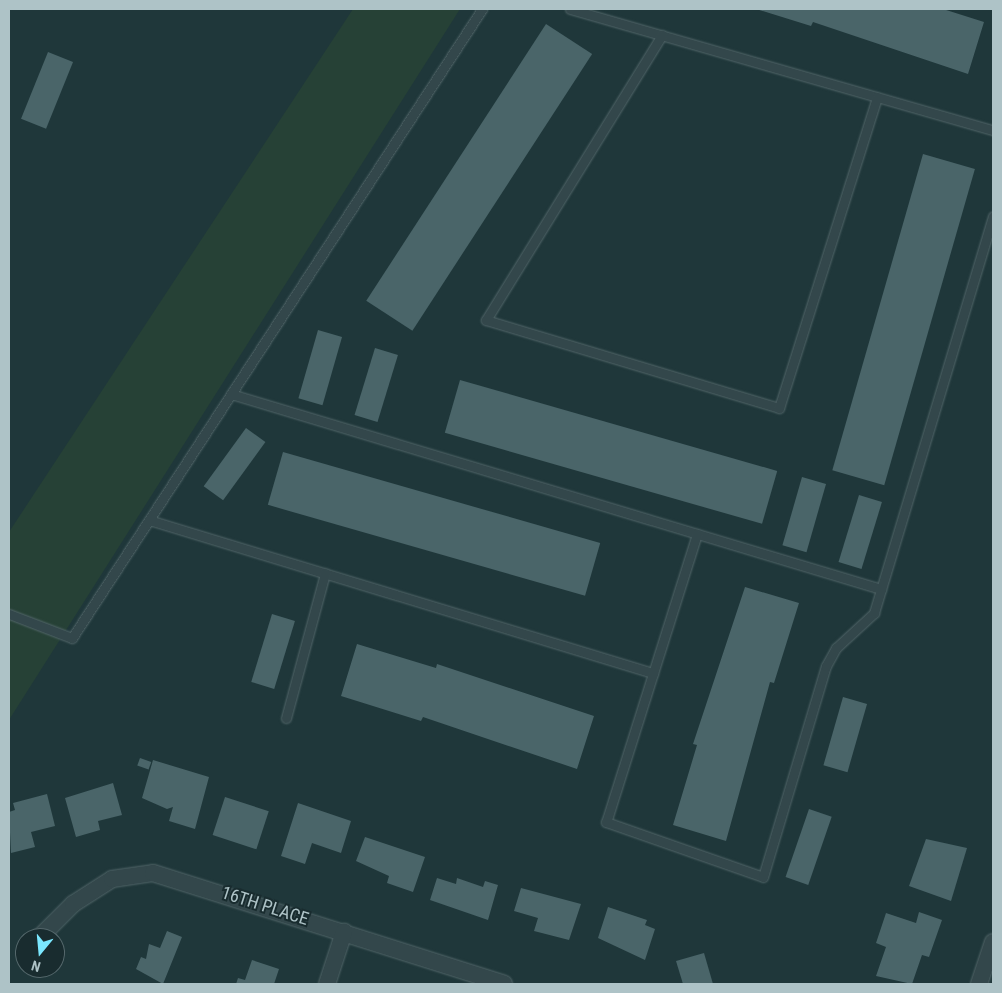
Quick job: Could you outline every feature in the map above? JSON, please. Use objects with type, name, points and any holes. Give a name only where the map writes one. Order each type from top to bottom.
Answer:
[{"type":"street","name":"16TH PLACE","points":[[49,928],[73,904],[112,879],[153,873],[504,984]]},
{"type":"street","points":[[327,984],[344,932]]},
{"type":"street","points":[[979,984],[993,942]]},
{"type":"lane","points":[[9,614],[72,638],[482,9]]},
{"type":"lane","points":[[570,9],[993,130]]},
{"type":"lane","points":[[662,35],[486,320],[779,408],[877,97]]},
{"type":"lane","points":[[697,534],[606,822],[763,877],[826,666],[836,648],[874,613],[993,216]]},
{"type":"lane","points":[[231,394],[881,589]]},
{"type":"lane","points":[[149,520],[653,674]]},
{"type":"lane","points":[[286,718],[325,573]]},
{"type":"green space","points":[[353,9],[460,9],[9,720],[9,532]]},
{"type":"building","points":[[756,9],[943,9],[984,22],[968,74],[813,22],[811,26]]},
{"type":"building","points":[[546,24],[592,54],[412,331],[366,301]]},
{"type":"building","points":[[48,52],[73,62],[46,129],[21,119]]},
{"type":"building","points":[[923,154],[975,169],[884,485],[832,470]]},
{"type":"building","points":[[318,330],[342,337],[322,405],[298,398]]},
{"type":"building","points":[[375,348],[398,355],[377,422],[355,415]]},
{"type":"building","points":[[460,380],[777,471],[762,524],[445,433]]},
{"type":"building","points":[[246,428],[265,442],[223,500],[204,486]]},
{"type":"building","points":[[283,452],[600,543],[585,596],[268,505]]},
{"type":"building","points":[[802,477],[826,484],[806,552],[782,545]]},
{"type":"building","points":[[859,495],[882,502],[861,569],[839,562]]},
{"type":"building","points":[[745,587],[799,603],[774,683],[770,682],[726,841],[673,825],[697,745],[693,744]]},
{"type":"building","points":[[272,614],[295,621],[274,689],[251,682]]},
{"type":"building","points":[[357,644],[436,668],[437,664],[594,716],[577,769],[423,717],[421,721],[341,696]]},
{"type":"building","points":[[843,697],[867,704],[847,772],[823,765]]},
{"type":"building","points":[[140,758],[151,762],[149,770],[137,766]]},
{"type":"building","points":[[153,760],[209,777],[195,829],[169,821],[173,807],[167,809],[142,798]]},
{"type":"building","points":[[113,783],[122,815],[98,821],[100,830],[76,837],[65,798]]},
{"type":"building","points":[[47,794],[55,826],[31,832],[35,847],[11,853],[9,812],[15,810],[13,803]]},
{"type":"building","points":[[225,797],[269,811],[256,849],[213,835]]},
{"type":"building","points":[[298,803],[351,821],[341,853],[312,843],[305,864],[281,856]]},
{"type":"building","points":[[809,809],[832,817],[808,885],[786,877]]},
{"type":"building","points":[[365,837],[425,857],[413,892],[387,883],[389,876],[356,861]]},
{"type":"building","points":[[926,839],[967,848],[951,901],[909,886]]},
{"type":"building","points":[[437,878],[456,884],[457,878],[483,887],[485,881],[498,885],[488,920],[430,900]]},
{"type":"building","points":[[521,888],[581,904],[569,940],[534,931],[538,918],[514,911]]},
{"type":"building","points":[[608,907],[647,920],[645,925],[655,929],[645,960],[598,938]]},
{"type":"building","points":[[919,912],[942,920],[929,957],[922,955],[912,984],[876,976],[886,947],[876,943],[886,913],[916,923]]},
{"type":"building","points":[[167,931],[182,937],[163,984],[136,969],[141,957],[146,959],[149,944],[160,948]]},
{"type":"building","points":[[704,953],[713,984],[683,984],[676,961]]},
{"type":"building","points":[[252,960],[279,969],[274,984],[236,984],[238,978],[245,980]]}]
